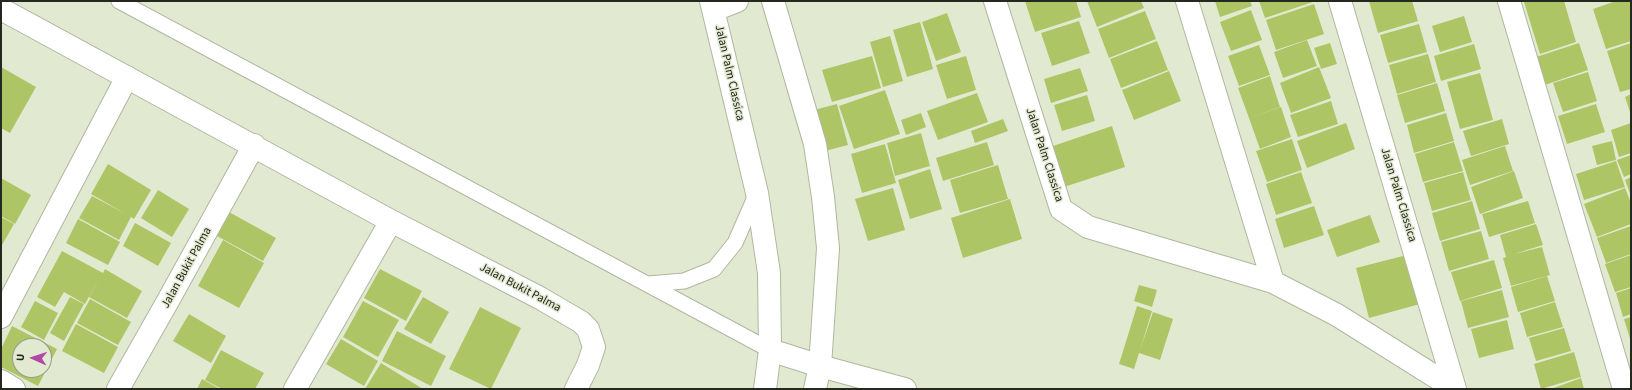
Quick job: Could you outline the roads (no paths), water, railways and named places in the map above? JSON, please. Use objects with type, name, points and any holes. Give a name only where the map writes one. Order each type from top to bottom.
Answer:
[{"type":"street","name":"Jalan Palm Classica","points":[[738,1],[713,5],[757,193],[770,273],[770,350],[765,389]]},
{"type":"street","points":[[773,1],[815,144],[824,197],[828,248],[820,366],[815,389]]},
{"type":"street","name":"Jalan Palm Classica","points":[[995,1],[1061,209],[1088,227],[1273,282],[1337,315],[1455,389]]},
{"type":"street","points":[[1187,1],[1273,282]]},
{"type":"street","name":"Jalan Palm Classica","points":[[1340,1],[1455,389]]},
{"type":"street","points":[[1509,1],[1624,389]]},
{"type":"street","name":"Jalan Bukit Palma","points":[[2,11],[254,145],[391,221],[540,298],[581,322],[588,329],[594,347],[588,365],[576,389]]},
{"type":"street","points":[[1,317],[127,77]]},
{"type":"street","name":"Jalan Bukit Palma","points":[[118,389],[254,145]]},
{"type":"street","points":[[296,389],[391,221]]},
{"type":"street","points":[[770,350],[820,366],[905,389]]},
{"type":"street","points":[[1,382],[14,389]]},
{"type":"lane","points":[[120,1],[770,350]]},
{"type":"lane","points":[[648,284],[684,281],[714,269],[735,243],[757,193]]}]
